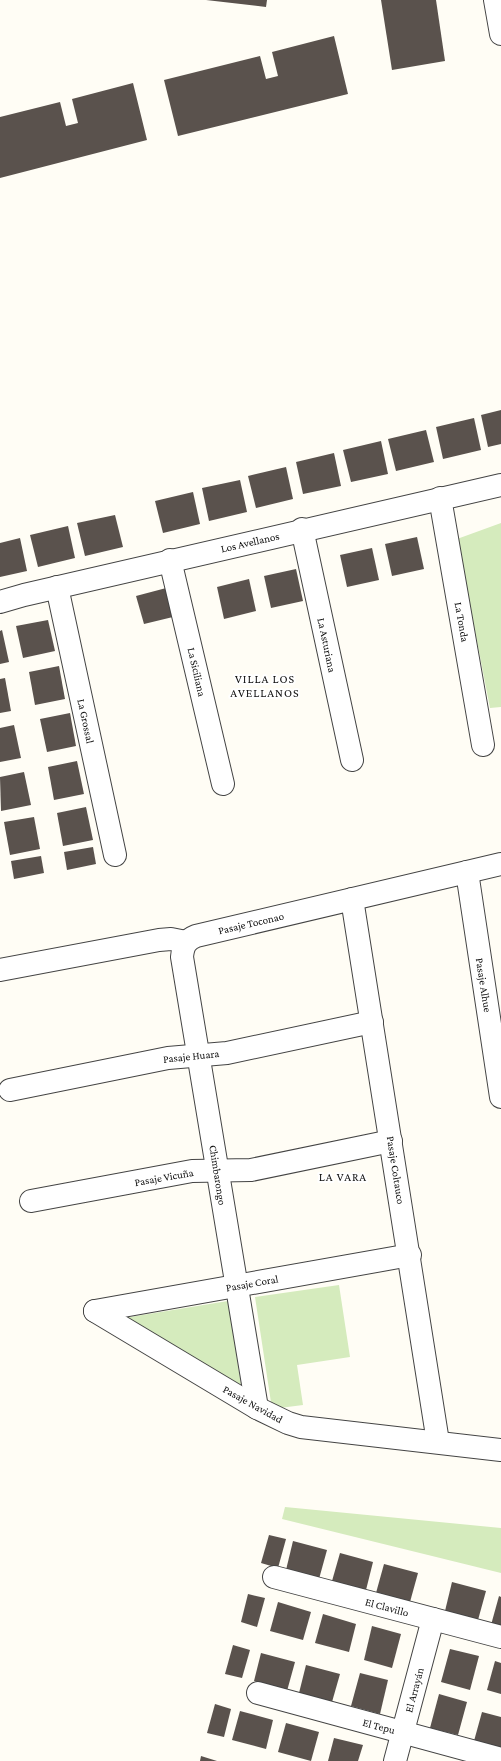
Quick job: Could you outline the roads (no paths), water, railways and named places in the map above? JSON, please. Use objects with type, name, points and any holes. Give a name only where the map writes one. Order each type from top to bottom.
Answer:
[{"type":"street","points":[[495,0],[501,34]]},
{"type":"street","name":"Los Avellanos","points":[[0,602],[24,594],[302,529],[501,485]]},
{"type":"street","name":"La Tonda","points":[[440,498],[483,745]]},
{"type":"street","name":"La Asturiana","points":[[302,529],[352,760]]},
{"type":"street","name":"La Siciliana","points":[[170,560],[223,784]]},
{"type":"street","name":"La Grossal","points":[[57,587],[115,855]]},
{"type":"street","name":"Pasaje Toconao","points":[[186,942],[196,936],[501,864]]},
{"type":"street","name":"Pasaje Alhue","points":[[467,872],[501,1097]]},
{"type":"street","name":"Pasaje Coltauco","points":[[352,899],[410,1255],[438,1442]]},
{"type":"street","points":[[0,970],[159,940],[172,939],[186,942]]},
{"type":"street","name":"Chimbarongo","points":[[186,942],[182,957],[257,1408]]},
{"type":"street","name":"Pasaje Huara","points":[[10,1090],[168,1058],[227,1052],[372,1022]]},
{"type":"street","name":"Pasaje Vicuña","points":[[31,1201],[192,1171],[251,1170],[391,1141]]},
{"type":"street","name":"Pasaje Coral","points":[[95,1311],[410,1255]]},
{"type":"street","name":"Pasaje Navidad","points":[[95,1311],[257,1408],[288,1423],[301,1427],[501,1450]]},
{"type":"street","name":"El Clavillo","points":[[274,1577],[501,1637]]},
{"type":"street","name":"El Arrayán","points":[[395,1761],[433,1619]]},
{"type":"street","name":"El Tepu","points":[[258,1693],[501,1759]]},
{"type":"district","name":"VILLA LOS AVELLANOS","points":[[265,686]]},
{"type":"district","name":"LA VARA","points":[[343,1177]]}]
